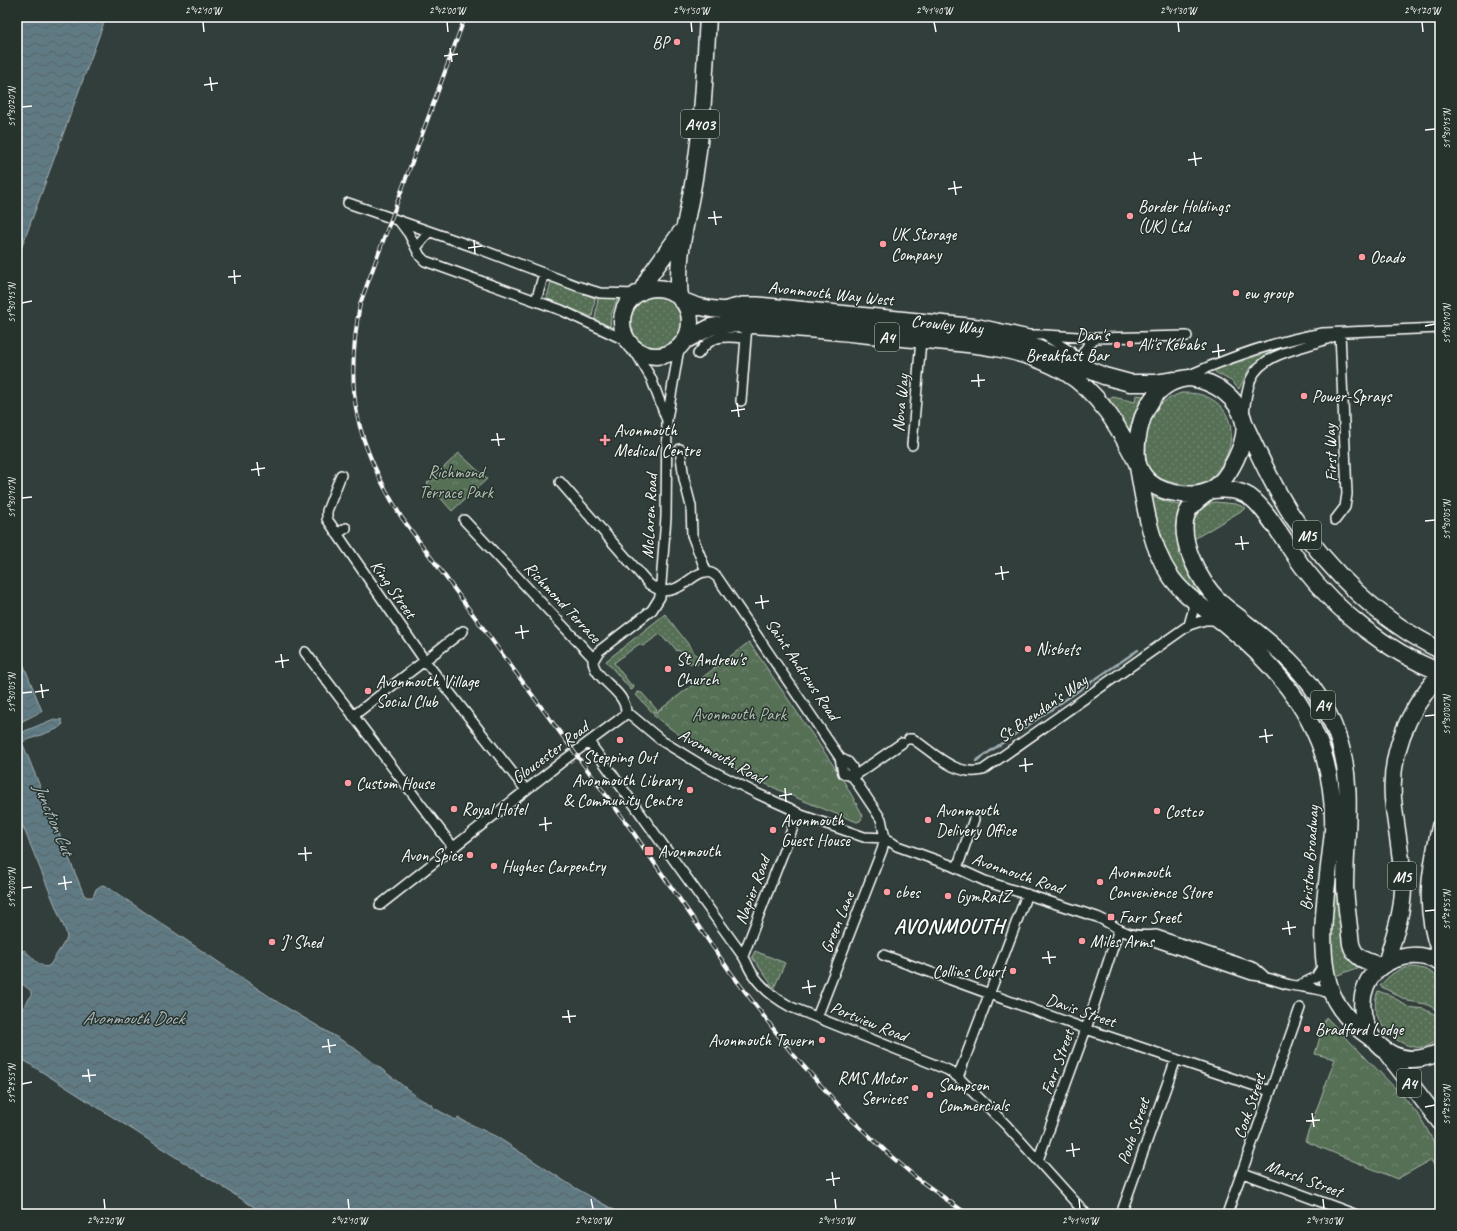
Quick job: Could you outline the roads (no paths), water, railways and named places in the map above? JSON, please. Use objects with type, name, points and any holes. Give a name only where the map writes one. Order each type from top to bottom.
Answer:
[{"type":"highway","name":"A403","points":[[681,299],[678,278],[683,230],[692,195],[696,166],[708,17]]},
{"type":"highway","name":"A403","points":[[639,293],[650,275],[683,230]]},
{"type":"highway","points":[[658,289],[670,292],[681,299],[687,309],[690,320],[689,331],[682,344],[669,354],[658,356],[641,352],[630,344],[624,333],[623,316],[630,301],[639,293],[658,289]]},
{"type":"highway","name":"Crowley Way","points":[[681,299],[696,306],[711,309],[996,336],[1029,345],[1083,366],[1104,376],[1130,383],[1156,383],[1178,379]]},
{"type":"highway","name":"Crowley Way","points":[[682,344],[716,325],[746,331],[921,340],[1007,350],[1065,372],[1085,387],[1100,403],[1123,437],[1137,465]]},
{"type":"highway","points":[[1178,379],[1205,381],[1223,391],[1232,400],[1244,422],[1241,445],[1235,461],[1223,480],[1210,491],[1192,495],[1165,490],[1150,483],[1137,465],[1138,433],[1143,413],[1162,388],[1178,379]]},
{"type":"highway","name":"M5","points":[[1244,422],[1274,485],[1290,511],[1330,565],[1356,591],[1394,623],[1415,638],[1440,650]]},
{"type":"highway","name":"Bristow Broadway","points":[[1137,465],[1150,522],[1160,557],[1174,582],[1192,601],[1243,638],[1272,668],[1289,688],[1315,732],[1329,773],[1333,798],[1333,830],[1324,927],[1326,962],[1334,997],[1350,1020],[1385,1051]]},
{"type":"highway","name":"M5","points":[[1210,491],[1237,491],[1253,500],[1304,568],[1328,596],[1381,641],[1402,654],[1440,673],[1421,697],[1406,725],[1395,759],[1392,787],[1403,888],[1400,917],[1384,965]]},
{"type":"highway","name":"Bristow Broadway","points":[[1210,491],[1192,506],[1188,513],[1186,532],[1195,567],[1219,601],[1265,638],[1289,660],[1316,693],[1330,717],[1343,753],[1348,781],[1346,889],[1351,944],[1353,950],[1363,960],[1384,965]]},
{"type":"highway","name":"M5","points":[[1440,827],[1430,871],[1432,926],[1440,953]]},
{"type":"highway","points":[[1371,1038],[1364,1022],[1362,1001],[1368,982],[1384,965],[1405,956],[1426,957],[1440,963]]},
{"type":"highway","points":[[1385,1051],[1395,1056],[1407,1059],[1419,1059],[1440,1052]]},
{"type":"highway","name":"A4","points":[[1385,1051],[1440,1122]]},
{"type":"street","points":[[348,204],[400,222],[412,224],[429,232],[577,286],[600,293],[639,293]]},
{"type":"street","points":[[400,222],[409,234],[422,259],[583,320],[630,344]]},
{"type":"street","points":[[416,248],[429,232]]},
{"type":"street","points":[[536,301],[544,273]]},
{"type":"street","name":"Avonmouth Way West","points":[[711,309],[742,302],[758,302],[978,324],[1029,334],[1095,338],[1187,336]]},
{"type":"street","points":[[1178,379],[1233,357],[1276,343],[1323,333],[1440,328]]},
{"type":"street","points":[[698,354],[708,343],[716,338],[746,331],[741,401]]},
{"type":"street","points":[[1244,422],[1249,386],[1255,373],[1261,366],[1280,355],[1328,340],[1340,333]]},
{"type":"street","name":"First Way","points":[[1336,520],[1345,507],[1347,494],[1340,333]]},
{"type":"street","name":"Avonmouth Way West","points":[[1044,335],[1070,351],[1083,366]]},
{"type":"street","points":[[1083,366],[1081,357],[1083,351],[1095,338]]},
{"type":"street","name":"Nova Way","points":[[912,445],[921,340]]},
{"type":"street","name":"McLaren Road","points":[[630,344],[651,378],[667,419]]},
{"type":"street","name":"McLaren Road","points":[[594,658],[599,651],[656,606],[660,597],[666,517],[667,419],[682,344]]},
{"type":"street","points":[[560,482],[649,584],[661,590],[679,588],[700,572],[706,571],[692,535],[691,506],[684,479],[680,449]]},
{"type":"street","name":"King Street","points":[[341,475],[326,515],[337,534],[425,661],[526,790]]},
{"type":"street","name":"Richmond Terrace","points":[[464,520],[594,658],[593,664],[595,669],[623,700],[626,712]]},
{"type":"street","points":[[337,534],[346,528]]},
{"type":"street","name":"Saint Andrews Road","points":[[706,571],[713,573],[717,577],[840,758],[843,773],[853,776],[881,819],[885,838]]},
{"type":"street","points":[[1189,626],[1193,611],[1192,601]]},
{"type":"street","name":"St Brendan's Way","points":[[853,776],[905,741],[913,739],[954,767],[964,772],[983,770],[1189,626],[1205,620],[1220,621]]},
{"type":"street","points":[[354,716],[463,631]]},
{"type":"street","points":[[305,652],[453,847]]},
{"type":"street","name":"Gloucester Road","points":[[380,905],[526,790],[621,718],[626,712]]},
{"type":"street","name":"Avonmouth Road","points":[[626,712],[662,741],[703,766],[789,808],[798,814],[864,837],[885,838],[894,845],[956,868],[985,881],[1097,917],[1128,933],[1146,936],[1154,941],[1252,975],[1264,976],[1297,986],[1324,991],[1334,997]]},
{"type":"street","name":"Portview Road","points":[[589,742],[743,956],[754,976],[774,996],[791,1007],[948,1070],[958,1076],[1038,1160],[1086,1214]]},
{"type":"street","name":"Napier Road","points":[[743,956],[798,814]]},
{"type":"street","points":[[956,868],[974,819]]},
{"type":"street","name":"Green Lane","points":[[817,1017],[882,850],[885,838]]},
{"type":"street","points":[[958,1076],[990,995],[1027,894]]},
{"type":"street","name":"Farr Street","points":[[1038,1160],[1086,1029],[1119,929]]},
{"type":"street","name":"Davis Street","points":[[883,956],[1086,1029],[1270,1091]]},
{"type":"street","points":[[1297,986],[1316,977],[1326,962]]},
{"type":"street","name":"Cook Street","points":[[1227,1214],[1243,1173],[1270,1091],[1300,1008]]},
{"type":"street","name":"Poole Street","points":[[1121,1214],[1176,1059]]},
{"type":"street","name":"Marsh Street","points":[[1243,1173],[1354,1214]]},
{"type":"water","points":[[17,17],[106,17],[17,260]]},
{"type":"water","points":[[17,648],[42,711],[17,724]]},
{"type":"water","name":"Avonmouth Dock","points":[[54,719],[57,721],[61,719],[63,724],[57,729],[22,742],[84,895],[87,897],[93,897],[96,889],[102,885],[106,886],[279,1003],[353,1047],[420,1099],[432,1105],[432,1107],[456,1120],[458,1118],[497,1137],[572,1186],[621,1214],[265,1214],[17,1056],[17,1017],[31,996],[31,991],[20,982],[17,983],[17,950],[21,953],[24,950],[37,962],[46,967],[50,965],[67,938],[66,932],[17,812],[17,731],[19,736],[25,731]]},
{"type":"waterway","points":[[976,761],[1138,650]]},
{"type":"railway","points":[[465,17],[360,304],[355,335],[353,364],[354,390],[357,416],[373,465],[402,518],[628,825],[731,973],[791,1052],[851,1119],[892,1157],[918,1179],[967,1214]]},
{"type":"place","name":"BP","points":[[677,42]]},
{"type":"place","name":"Border Holdings (UK) Ltd","points":[[1130,216]]},
{"type":"place","name":"UK Storage Company","points":[[883,244]]},
{"type":"place","name":"Ocado","points":[[1362,257]]},
{"type":"place","name":"ew group","points":[[1236,293]]},
{"type":"place","name":"Ali's Kebabs","points":[[1130,344]]},
{"type":"place","name":"Dan's Breakfast Bar","points":[[1117,345]]},
{"type":"place","name":"Power-Sprays","points":[[1304,396]]},
{"type":"place","name":"Avonmouth Medical Centre","points":[[605,440]]},
{"type":"place","name":"Nisbets","points":[[1028,649]]},
{"type":"place","name":"St Andrew's Church","points":[[668,669]]},
{"type":"place","name":"Avonmouth Village Social Club","points":[[368,691]]},
{"type":"place","name":"Stepping Out","points":[[620,740]]},
{"type":"place","name":"Custom House","points":[[348,783]]},
{"type":"place","name":"Avonmouth Library & Community Centre","points":[[690,790]]},
{"type":"place","name":"Royal Hotel","points":[[454,809]]},
{"type":"place","name":"Costco","points":[[1157,811]]},
{"type":"place","name":"Avonmouth Delivery Office","points":[[928,820]]},
{"type":"place","name":"Avonmouth Guest House","points":[[773,830]]},
{"type":"place","name":"Avonmouth","points":[[649,851]]},
{"type":"place","name":"Avon Spice","points":[[470,855]]},
{"type":"place","name":"Hughes Carpentry","points":[[494,866]]},
{"type":"place","name":"Avonmouth Convenience Store","points":[[1100,882]]},
{"type":"place","name":"cbes","points":[[887,892]]},
{"type":"place","name":"GymRatZ","points":[[948,896]]},
{"type":"place","name":"Farr Sreet","points":[[1111,917]]},
{"type":"place","name":"Miles Arms","points":[[1082,941]]},
{"type":"place","name":"'J' Shed","points":[[272,942]]},
{"type":"place","name":"Collins Court","points":[[1013,971]]},
{"type":"place","name":"Bradford Lodge","points":[[1307,1029]]},
{"type":"place","name":"Avonmouth Tavern","points":[[822,1040]]},
{"type":"place","name":"RMS Motor Services","points":[[915,1088]]},
{"type":"place","name":"Sampson Commercials","points":[[930,1095]]},
{"type":"district","name":"AVONMOUTH","points":[[949,926]]},
{"type":"park label","name":"Richmond Terrace Park","points":[[456,482]]},
{"type":"park label","name":"Avonmouth Park","points":[[739,714]]},
{"type":"water label","name":"Junction Cut","points":[[54,819]]}]
